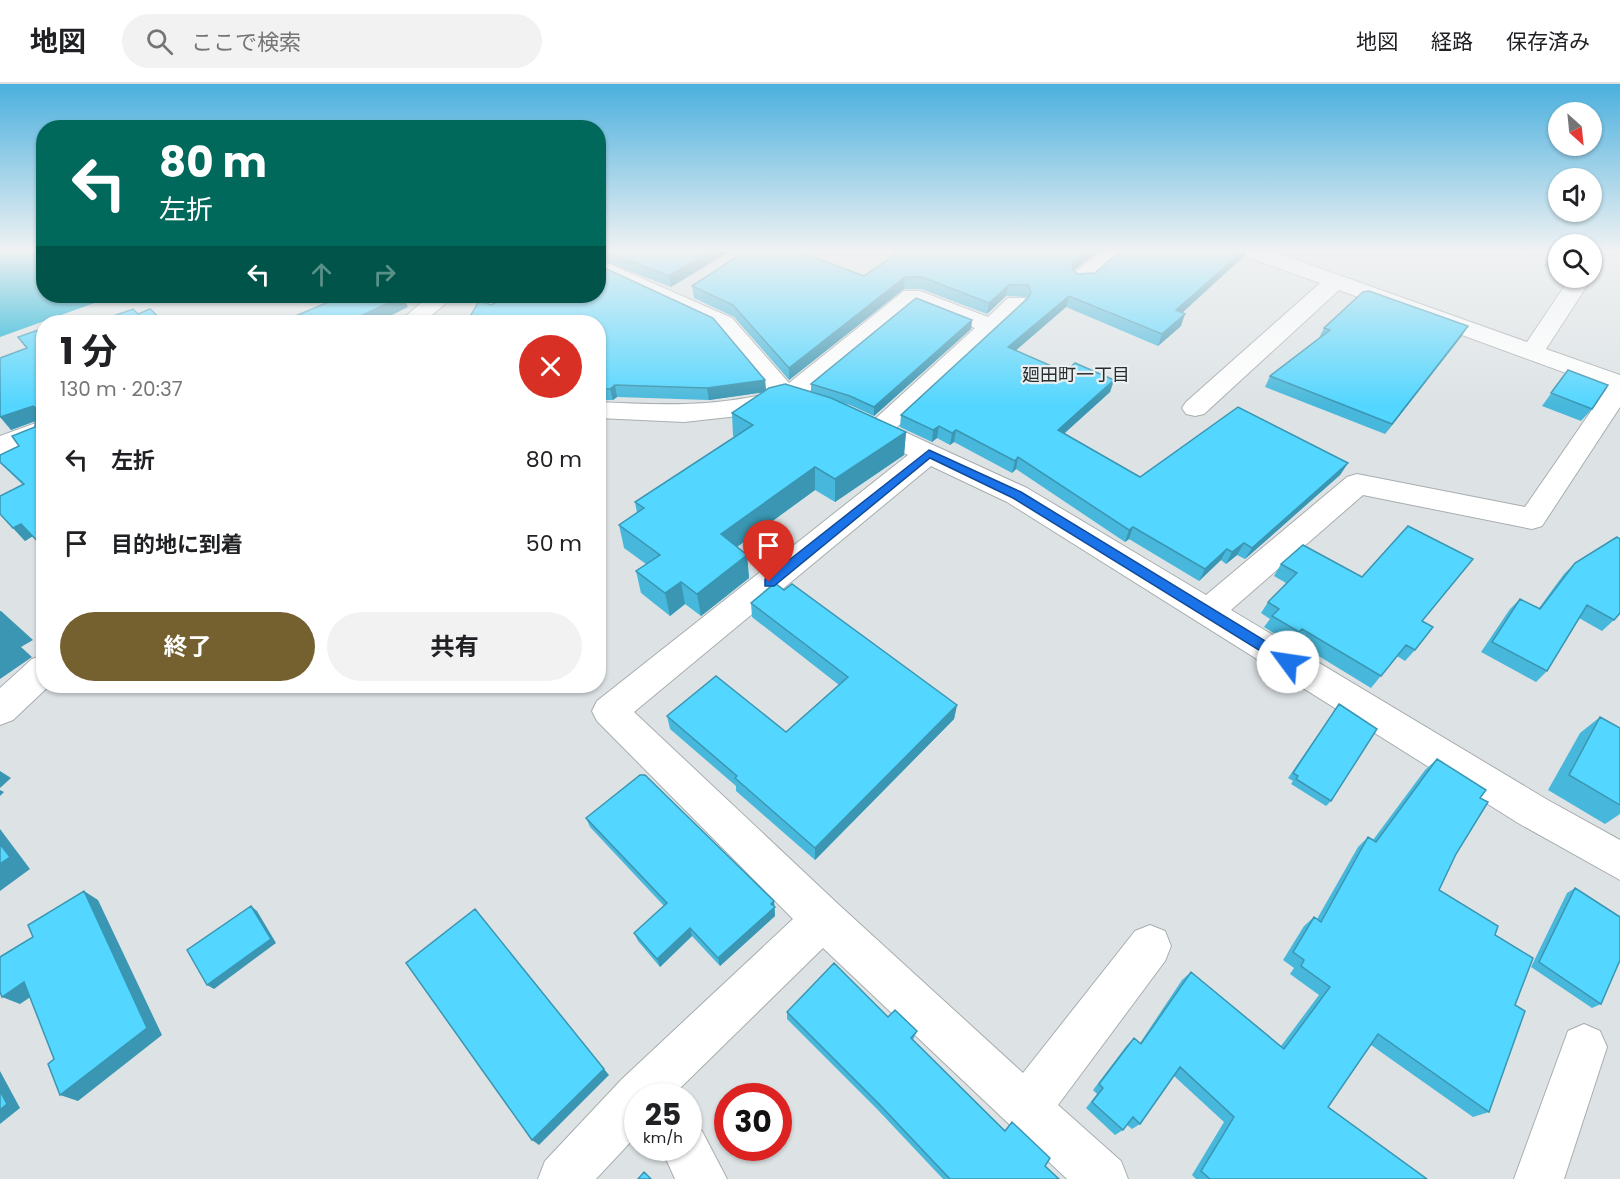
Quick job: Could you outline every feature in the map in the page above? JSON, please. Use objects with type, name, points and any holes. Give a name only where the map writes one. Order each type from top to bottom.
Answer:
[{"type":"street","points":[[419,315],[434,303]]},
{"type":"street","points":[[696,303],[724,323],[787,397],[840,413],[1017,495],[1532,811],[1620,861]]},
{"type":"street","points":[[606,410],[684,414],[747,407],[787,397],[903,303]]},
{"type":"street","points":[[931,303],[991,326]]},
{"type":"street","points":[[878,430],[1016,303]]},
{"type":"street","points":[[1195,408],[1312,303]]},
{"type":"street","points":[[1207,613],[1357,484],[1532,519],[1620,385],[1394,303]]},
{"type":"street","points":[[1532,352],[1564,303]]},
{"type":"street","points":[[0,446],[36,431]]},
{"type":"street","points":[[929,453],[610,711],[823,919],[1102,1179]]},
{"type":"street","points":[[0,710],[36,676]]},
{"type":"street","points":[[657,1083],[823,919]]},
{"type":"street","points":[[1027,1107],[1150,946]]},
{"type":"street","points":[[1539,1179],[1584,1047]]},
{"type":"street","points":[[563,1179],[624,1117]]},
{"type":"street","points":[[692,1161],[702,1179]]},
{"type":"water","points":[[0,303],[94,303],[61,315],[36,315],[36,324],[0,337]]},
{"type":"building","points":[[326,303],[388,303],[363,315],[298,315]]},
{"type":"building","points":[[478,303],[491,305],[495,303],[681,303],[713,318],[765,380],[707,388],[615,385],[606,389],[606,315],[471,315]]},
{"type":"building","points":[[729,303],[872,303],[789,368]]},
{"type":"building","points":[[910,303],[929,303],[972,320],[874,407],[850,396],[811,384]]},
{"type":"building","points":[[1022,303],[1061,303],[1008,347],[1065,372],[1075,363],[1114,380],[1058,430],[1140,477],[1238,407],[1348,463],[1252,548],[1244,543],[1232,552],[1227,549],[1205,569],[1133,527],[1129,530],[1018,457],[1015,461],[956,430],[952,433],[939,426],[933,430],[901,415]]},
{"type":"building","points":[[1086,303],[1184,303],[1176,310],[1185,314],[1162,334]]},
{"type":"building","points":[[1351,303],[1403,303],[1468,326],[1392,424],[1270,376],[1330,330],[1324,328]]},
{"type":"building","points":[[133,309],[138,314],[150,309],[156,315],[116,315]]},
{"type":"building","points":[[36,331],[36,408],[33,406],[0,417],[0,358],[27,348],[18,337]]},
{"type":"building","points":[[1568,370],[1608,385],[1592,409],[1551,393]]},
{"type":"building","points":[[785,384],[831,398],[906,432],[835,479],[815,467],[721,534],[747,555],[697,594],[681,582],[665,593],[636,571],[660,555],[619,525],[644,508],[635,502],[753,425],[732,413],[769,388]]},
{"type":"building","points":[[36,408],[36,540],[21,524],[13,528],[0,514],[0,496],[24,484],[0,462],[0,455],[19,446],[12,436],[35,427]]},
{"type":"building","points":[[1408,526],[1473,559],[1422,621],[1433,627],[1415,650],[1406,645],[1381,676],[1302,629],[1299,632],[1272,616],[1279,609],[1268,602],[1297,573],[1281,564],[1303,545],[1362,577]]},
{"type":"building","points":[[1617,537],[1620,539],[1620,613],[1614,620],[1587,605],[1547,671],[1492,642],[1520,599],[1540,609],[1575,563]]},
{"type":"building","points":[[775,583],[784,590],[792,584],[957,705],[815,848],[735,778],[737,776],[667,716],[716,676],[786,732],[848,677],[751,603]]},
{"type":"building","points":[[1339,704],[1377,729],[1331,801],[1296,779],[1298,776],[1293,773]]},
{"type":"building","points":[[1600,717],[1620,728],[1620,805],[1569,775]]},
{"type":"building","points":[[1437,759],[1486,790],[1480,798],[1488,802],[1456,854],[1439,890],[1498,926],[1495,935],[1533,958],[1515,1005],[1525,1011],[1489,1112],[1378,1034],[1328,1107],[1427,1179],[1210,1179],[1201,1171],[1234,1117],[1180,1067],[1140,1124],[1133,1117],[1123,1130],[1092,1102],[1103,1088],[1099,1084],[1134,1038],[1141,1044],[1191,972],[1284,1049],[1330,987],[1301,966],[1304,960],[1293,952],[1314,917],[1321,922],[1368,837],[1376,842]]},
{"type":"building","points":[[640,775],[645,775],[774,901],[771,904],[775,907],[718,958],[690,928],[657,959],[634,933],[667,903],[586,818]]},
{"type":"building","points":[[0,844],[10,857],[0,864]]},
{"type":"building","points":[[1575,888],[1620,917],[1620,960],[1601,1004],[1539,962]]},
{"type":"building","points":[[84,891],[147,1028],[60,1095],[48,1064],[54,1059],[24,982],[2,997],[0,957],[33,937],[28,925]]},
{"type":"building","points":[[251,906],[271,939],[207,985],[187,950]]},
{"type":"building","points":[[475,909],[604,1069],[532,1140],[406,963]]},
{"type":"building","points":[[834,963],[888,1017],[895,1010],[917,1031],[911,1038],[1005,1131],[1012,1122],[1050,1158],[1045,1166],[1059,1179],[950,1179],[787,1012]]},
{"type":"building","points":[[0,1091],[7,1104],[0,1110]]},
{"type":"building","points":[[644,1172],[651,1179],[638,1179]]},
{"type":"district","name":"廻田町一丁目","points":[[1076,374]]},
{"type":"route","points":[[769,582],[929,453],[1017,495],[1288,662]]}]
